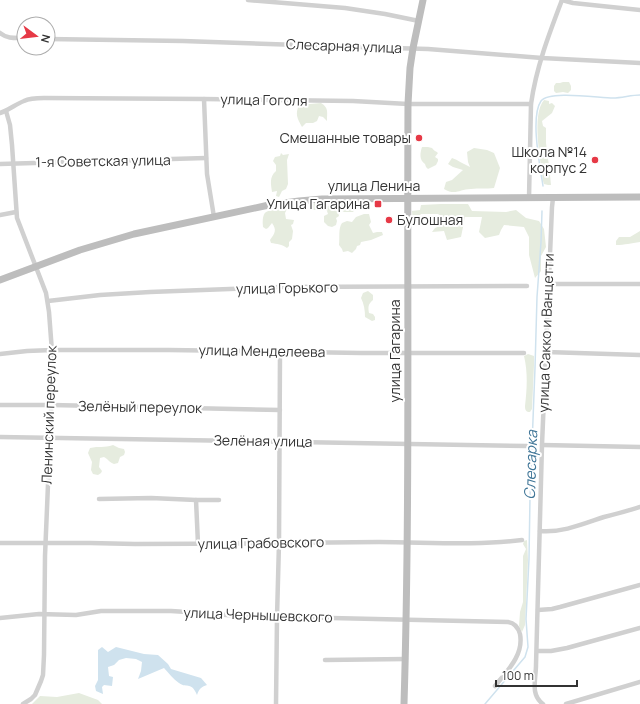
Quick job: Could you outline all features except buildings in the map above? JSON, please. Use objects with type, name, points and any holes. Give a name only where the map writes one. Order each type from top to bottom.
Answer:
[{"type":"main road","name":"улица Гагарина","points":[[404,704],[409,443],[407,199],[408,104],[410,68],[423,0]]},
{"type":"main road","name":"улица Ленина","points":[[0,280],[80,250],[134,234],[269,205],[299,201],[322,199],[640,197]]},
{"type":"street","points":[[248,0],[345,8],[418,21]]},
{"type":"street","points":[[529,198],[531,104],[534,86],[545,44],[562,0],[573,3],[640,10]]},
{"type":"street","points":[[0,33],[9,38],[16,38]]},
{"type":"street","name":"Слесарная улица","points":[[56,39],[183,41],[413,48],[542,58],[640,63]]},
{"type":"street","name":"улица Гоголя","points":[[0,113],[23,101],[33,99],[204,99],[353,101],[408,104],[531,104]]},
{"type":"street","points":[[204,99],[206,158],[214,217]]},
{"type":"street","name":"Ленинский переулок","points":[[6,111],[10,125],[14,163],[16,212],[19,224],[44,285],[48,301],[53,371],[45,542],[43,675],[38,689],[31,699],[23,704]]},
{"type":"street","name":"1-я Советская улица","points":[[0,164],[206,158]]},
{"type":"street","name":"улица Сакко и Ванцетти","points":[[543,704],[538,700],[535,693],[548,284],[552,207],[554,198]]},
{"type":"street","points":[[0,215],[16,212]]},
{"type":"street","points":[[548,284],[640,284]]},
{"type":"street","name":"улица Горького","points":[[48,301],[100,295],[281,287],[527,286]]},
{"type":"street","name":"улица Менделеева","points":[[0,354],[52,350],[524,353]]},
{"type":"street","points":[[276,704],[280,352]]},
{"type":"street","points":[[546,352],[640,355]]},
{"type":"street","name":"Зелёный переулок","points":[[0,405],[280,410]]},
{"type":"street","name":"Зелёная улица","points":[[0,437],[527,446]]},
{"type":"street","points":[[542,445],[640,447]]},
{"type":"street","points":[[99,499],[151,498],[219,500]]},
{"type":"street","points":[[196,500],[198,544]]},
{"type":"street","points":[[540,531],[547,532],[565,530],[640,507]]},
{"type":"street","name":"улица Грабовского","points":[[0,543],[488,543],[522,540]]},
{"type":"street","points":[[538,610],[552,609],[640,585]]},
{"type":"street","name":"улица Чернышевского","points":[[0,618],[32,614],[76,615],[101,611],[187,612],[277,617],[511,622],[516,626],[519,632],[521,641],[519,652],[513,663],[495,686]]},
{"type":"street","points":[[537,651],[551,651],[567,648],[640,628]]},
{"type":"street","points":[[325,660],[406,659]]},
{"type":"street","points":[[566,704],[640,682]]},
{"type":"shaded area","points":[[569,82],[571,90],[568,93],[556,93],[554,91],[554,86],[556,83]]},
{"type":"shaded area","points":[[544,100],[549,101],[549,104],[552,103],[555,106],[552,113],[542,121],[543,126],[546,128],[546,143],[551,185],[544,184],[543,181],[537,127],[540,107]]},
{"type":"shaded area","points":[[321,103],[326,109],[327,121],[323,117],[319,116],[317,121],[313,123],[306,123],[302,127],[297,116],[299,105]]},
{"type":"shaded area","points":[[422,147],[432,148],[438,153],[435,157],[438,159],[436,165],[428,169],[421,158],[420,154]]},
{"type":"shaded area","points":[[474,148],[487,150],[494,153],[500,168],[494,188],[467,189],[455,192],[444,189],[446,182],[452,180],[463,170],[448,164],[452,158],[470,167],[467,152]]},
{"type":"shaded area","points":[[281,153],[283,155],[289,154],[287,160],[288,184],[286,189],[282,191],[279,197],[276,196],[277,191],[272,192],[271,181],[272,176],[276,171],[276,165],[273,161],[275,157],[280,156]]},
{"type":"shaded area","points":[[321,202],[327,206],[349,204],[355,205],[356,208],[353,212],[344,212],[341,210],[338,212],[339,216],[336,218],[336,225],[332,227],[328,226],[324,222],[324,216],[328,214],[327,211],[321,209],[314,210],[310,207],[311,204]]},
{"type":"shaded area","points":[[468,204],[472,211],[506,212],[516,210],[526,218],[539,221],[544,229],[546,247],[541,256],[541,271],[535,278],[529,255],[529,237],[524,227],[504,225],[499,235],[485,238],[479,232],[482,217],[465,217],[461,237],[447,240],[444,231],[432,232],[435,228],[449,222],[438,214],[421,214],[413,223],[412,211],[420,210],[421,205]]},
{"type":"shaded area","points":[[288,207],[285,213],[286,219],[294,220],[293,224],[291,225],[293,231],[292,239],[287,248],[271,243],[270,240],[275,230],[272,223],[266,229],[263,227],[264,215],[266,212]]},
{"type":"shaded area","points":[[369,214],[371,222],[369,225],[373,233],[382,232],[383,235],[361,242],[352,253],[348,251],[343,252],[339,245],[342,223],[347,221],[352,222],[356,217]]},
{"type":"shaded area","points":[[640,231],[640,242],[616,245],[616,241],[619,237],[630,237]]},
{"type":"shaded area","points":[[368,291],[373,295],[373,300],[369,304],[369,313],[373,314],[375,317],[375,320],[372,321],[365,317],[361,298],[363,293]]},
{"type":"shaded area","points":[[528,354],[534,356],[532,409],[530,412],[525,409],[527,381],[524,356]]},
{"type":"shaded area","points":[[113,445],[124,449],[124,455],[120,457],[118,463],[114,464],[104,457],[100,458],[99,467],[102,471],[98,475],[93,474],[91,470],[92,462],[88,453],[90,448]]},
{"type":"shaded area","points":[[527,540],[528,560],[525,625],[522,632],[519,626],[520,612],[523,602],[523,556],[526,549],[523,544],[524,541]]},
{"type":"shaded area","points":[[79,693],[98,700],[102,704],[32,704],[40,696],[57,697]]},
{"type":"water","points":[[102,647],[108,652],[116,647],[144,654],[158,655],[168,664],[171,669],[201,678],[207,685],[200,688],[197,695],[193,688],[179,683],[164,668],[138,679],[142,662],[136,659],[126,658],[119,660],[114,665],[108,667],[109,676],[113,677],[112,686],[104,685],[102,687],[103,694],[96,691],[95,686],[98,680],[98,650]]},
{"type":"waterway","name":"Слесарка","points":[[543,186],[536,130],[536,118],[541,101],[546,98],[564,95],[613,98],[640,95]]},
{"type":"waterway","name":"Слесарка","points":[[485,704],[525,657],[528,647],[526,619],[537,297],[542,211]]},
{"type":"place","name":"Смешанные товары","points":[[419,138]]},
{"type":"place","name":"Школа №14 корпус 2","points":[[595,160]]},
{"type":"place","name":"Улица Гагарина","points":[[378,204]]},
{"type":"place","name":"Булошная","points":[[389,220]]}]
